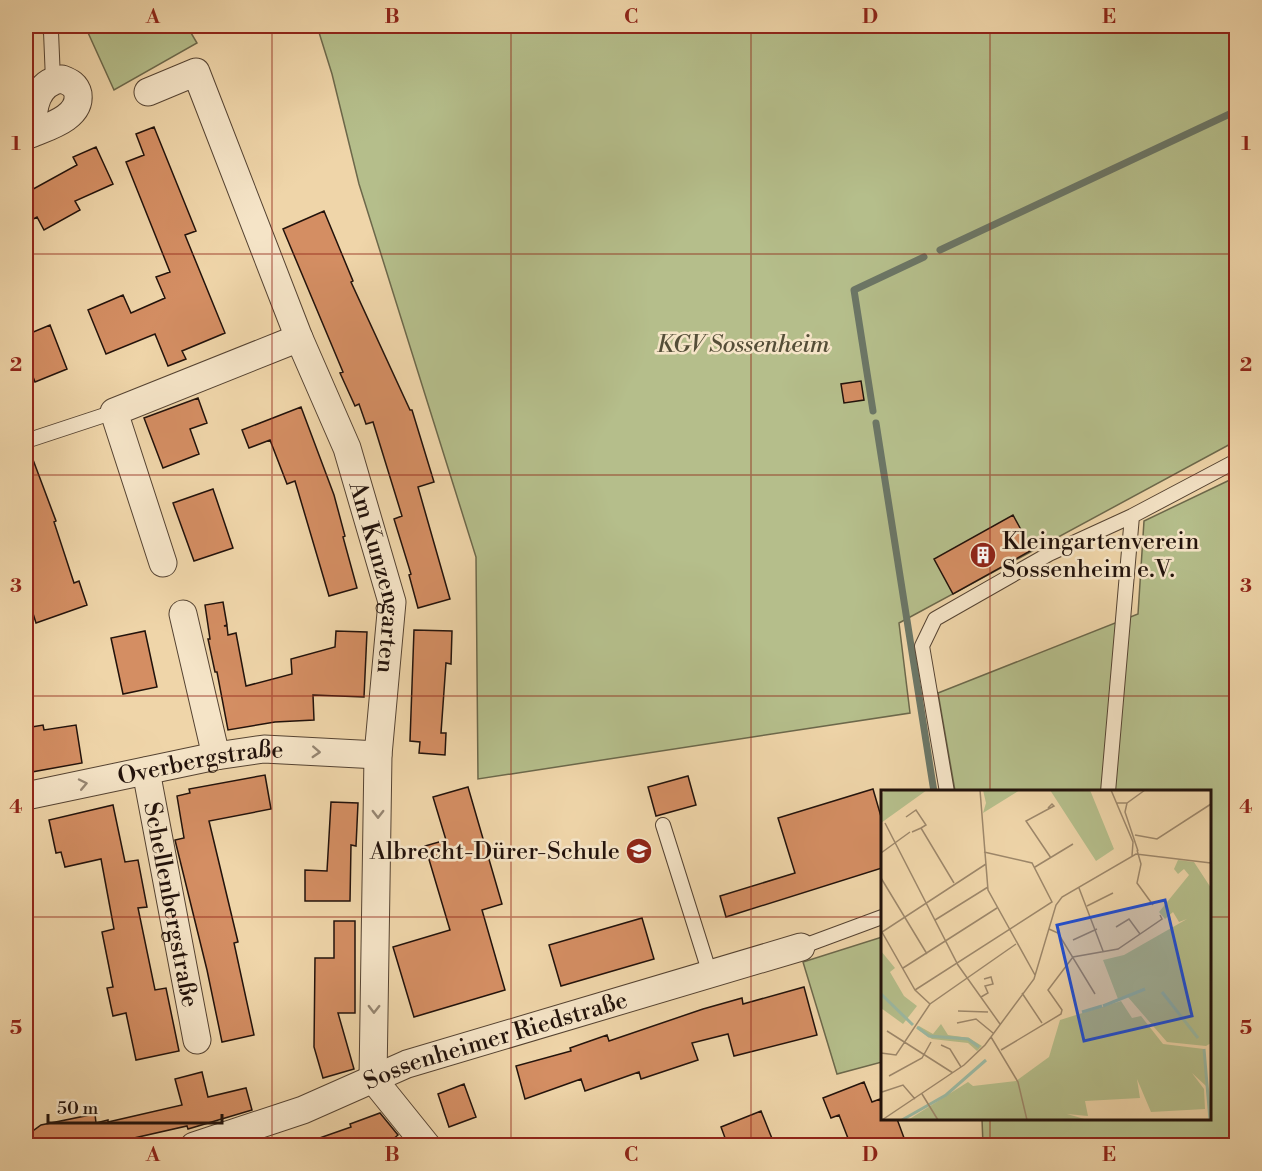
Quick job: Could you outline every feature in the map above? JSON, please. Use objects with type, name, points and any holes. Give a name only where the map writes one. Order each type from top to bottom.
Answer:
[{"type":"street","name":"Am Kunzengarten","points":[[148,92],[196,72],[298,338],[347,448],[392,602],[378,755],[373,1079]]},
{"type":"street","points":[[62,79],[69,82],[76,89],[78,98],[76,108],[61,120],[28,136],[34,107],[44,86],[53,80],[62,79]]},
{"type":"street","points":[[164,563],[114,412],[298,338]]},
{"type":"street","points":[[183,614],[216,756]]},
{"type":"street","name":"Overbergstraße","points":[[26,796],[216,756],[264,749],[378,755]]},
{"type":"street","name":"Schellenbergstraße","points":[[146,771],[196,1040]]},
{"type":"street","name":"Sossenheimer Riedstraße","points":[[194,1146],[303,1110],[407,1064],[801,947]]},
{"type":"street","points":[[373,1079],[427,1146]]},
{"type":"lane","points":[[47,26],[51,32],[53,80]]},
{"type":"lane","points":[[26,441],[114,412]]},
{"type":"lane","points":[[947,790],[922,646],[935,619],[1049,554],[1132,516],[1236,461]]},
{"type":"lane","points":[[1107,790],[1132,516]]},
{"type":"lane","points":[[663,825],[710,974]]},
{"type":"lane","points":[[801,947],[881,917]]},
{"type":"green space","points":[[85,26],[187,26],[197,43],[114,90]]},
{"type":"green space","name":"KGV Sossenheim","points":[[317,26],[1236,26],[1236,441],[899,623],[910,713],[478,779],[476,557],[359,184],[332,74]]},
{"type":"green space","points":[[1236,477],[1236,1145],[983,1145],[982,1120],[1211,1120],[1211,790],[955,790],[938,693],[1138,614],[1144,521]]},
{"type":"green space","points":[[881,937],[881,1062],[837,1074],[803,962]]},
{"type":"building","points":[[154,127],[196,231],[185,235],[225,333],[182,351],[186,359],[168,366],[155,334],[106,354],[88,310],[123,295],[131,313],[165,298],[156,277],[170,272],[126,162],[144,155],[136,134]]},
{"type":"building","points":[[96,147],[113,184],[75,201],[80,210],[44,230],[37,217],[26,223],[26,193],[77,165],[73,157]]},
{"type":"building","points":[[324,211],[353,281],[351,282],[410,410],[412,410],[434,482],[418,487],[450,599],[418,608],[409,575],[411,574],[394,519],[402,516],[373,422],[366,424],[359,404],[355,406],[283,229]]},
{"type":"building","points":[[50,325],[67,369],[35,382],[26,359],[26,335]]},
{"type":"building","points":[[861,381],[864,400],[844,403],[841,384]]},
{"type":"building","points":[[198,398],[207,423],[190,429],[199,454],[163,468],[144,418]]},
{"type":"building","points":[[301,407],[334,495],[357,588],[329,596],[295,481],[287,484],[270,440],[249,448],[242,430]]},
{"type":"building","points":[[29,449],[56,521],[54,522],[74,583],[79,581],[87,605],[36,623],[26,591],[26,450]]},
{"type":"building","points":[[213,489],[233,548],[194,561],[173,503]]},
{"type":"building","name":"Kleingartenverein Sossenheim e.V.","points":[[1013,515],[1032,550],[953,594],[934,559]]},
{"type":"building","points":[[223,602],[227,625],[224,626],[227,626],[228,635],[236,633],[246,686],[292,674],[291,659],[335,647],[336,631],[367,632],[364,697],[313,695],[314,720],[275,722],[228,730],[208,639],[210,639],[205,605]]},
{"type":"building","points":[[414,630],[452,631],[451,664],[446,663],[441,733],[446,733],[445,755],[419,753],[420,742],[410,741]]},
{"type":"building","points":[[145,631],[157,687],[123,694],[111,638]]},
{"type":"building","points":[[43,725],[44,730],[76,725],[82,763],[26,773],[26,728]]},
{"type":"building","points":[[265,775],[271,809],[209,821],[238,942],[234,943],[254,1035],[222,1042],[175,840],[184,838],[177,796],[190,793],[189,789]]},
{"type":"building","points":[[688,776],[696,805],[656,816],[648,787]]},
{"type":"building","points":[[468,787],[502,904],[482,910],[505,990],[414,1017],[393,947],[450,930],[425,846],[446,840],[433,797]]},
{"type":"building","points":[[873,789],[881,817],[881,868],[726,917],[720,896],[795,873],[778,818]]},
{"type":"building","points":[[331,802],[358,803],[356,846],[351,845],[350,901],[305,901],[305,870],[327,871]]},
{"type":"building","points":[[113,805],[125,862],[138,860],[147,907],[138,908],[155,990],[166,988],[179,1051],[136,1060],[126,1013],[113,1016],[107,988],[113,987],[102,932],[114,929],[101,859],[65,867],[61,852],[56,853],[49,820]]},
{"type":"building","points":[[642,918],[654,959],[561,986],[549,945]]},
{"type":"building","points":[[334,921],[355,921],[355,1013],[338,1013],[354,1069],[323,1078],[314,1047],[315,958],[334,958]]},
{"type":"building","points":[[804,987],[817,1035],[734,1056],[728,1034],[692,1043],[698,1060],[641,1079],[639,1072],[585,1091],[581,1079],[525,1099],[516,1066],[571,1051],[570,1048],[607,1035],[609,1041],[742,998],[743,1004]]},
{"type":"building","points":[[202,1072],[208,1097],[246,1088],[252,1110],[188,1129],[187,1126],[99,1146],[26,1146],[26,1136],[41,1125],[95,1114],[96,1123],[108,1120],[108,1122],[182,1105],[175,1079]]},
{"type":"building","points":[[864,1082],[872,1102],[880,1099],[881,1120],[897,1120],[907,1146],[851,1146],[839,1115],[831,1118],[823,1098]]},
{"type":"building","points":[[464,1084],[476,1117],[449,1127],[438,1094]]},
{"type":"building","points":[[761,1111],[775,1146],[728,1146],[721,1127]]},
{"type":"building","points":[[380,1113],[398,1135],[385,1146],[371,1146],[367,1141],[355,1146],[308,1146],[308,1142],[351,1127],[350,1124]]},
{"type":"waterway","points":[[940,250],[1236,111]]},
{"type":"waterway","points":[[873,411],[854,290],[924,257]]},
{"type":"waterway","points":[[876,423],[934,790]]},
{"type":"place","name":"Kleingartenverein Sossenheim e.V.","points":[[983,555]]},
{"type":"place","name":"Albrecht-Dürer-Schule","points":[[639,851]]}]
